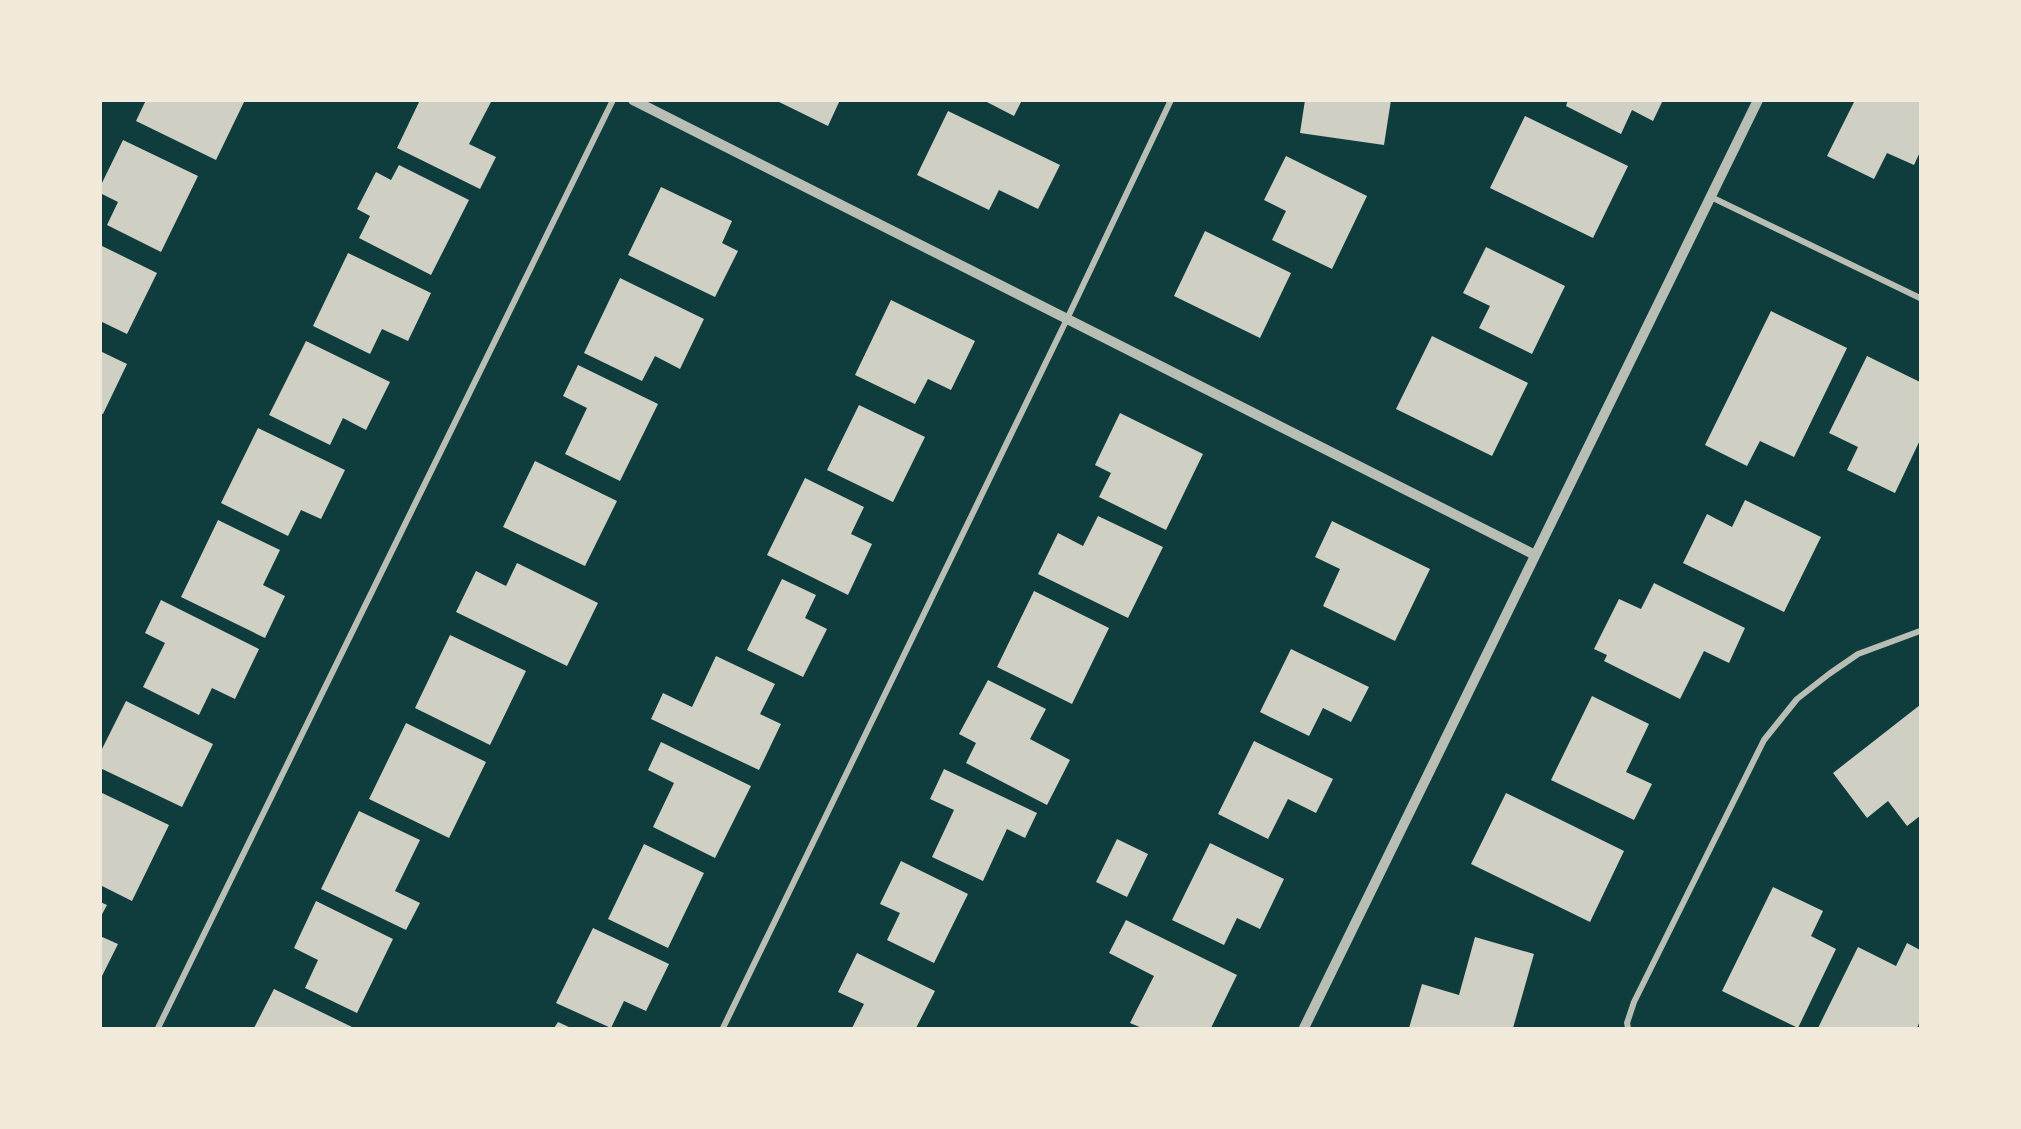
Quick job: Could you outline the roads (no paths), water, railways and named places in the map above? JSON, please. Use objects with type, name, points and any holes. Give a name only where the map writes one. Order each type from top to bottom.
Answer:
[{"type":"street","points":[[158,1029],[613,100]]},
{"type":"street","points":[[633,100],[1536,555]]},
{"type":"street","points":[[723,1029],[1171,100]]},
{"type":"street","points":[[1304,1029],[1758,100]]},
{"type":"street","points":[[1711,198],[1920,298]]},
{"type":"street","points":[[1628,1029],[1627,1023],[1634,1002],[1764,740],[1797,699],[1829,674],[1858,654],[1920,631]]}]
